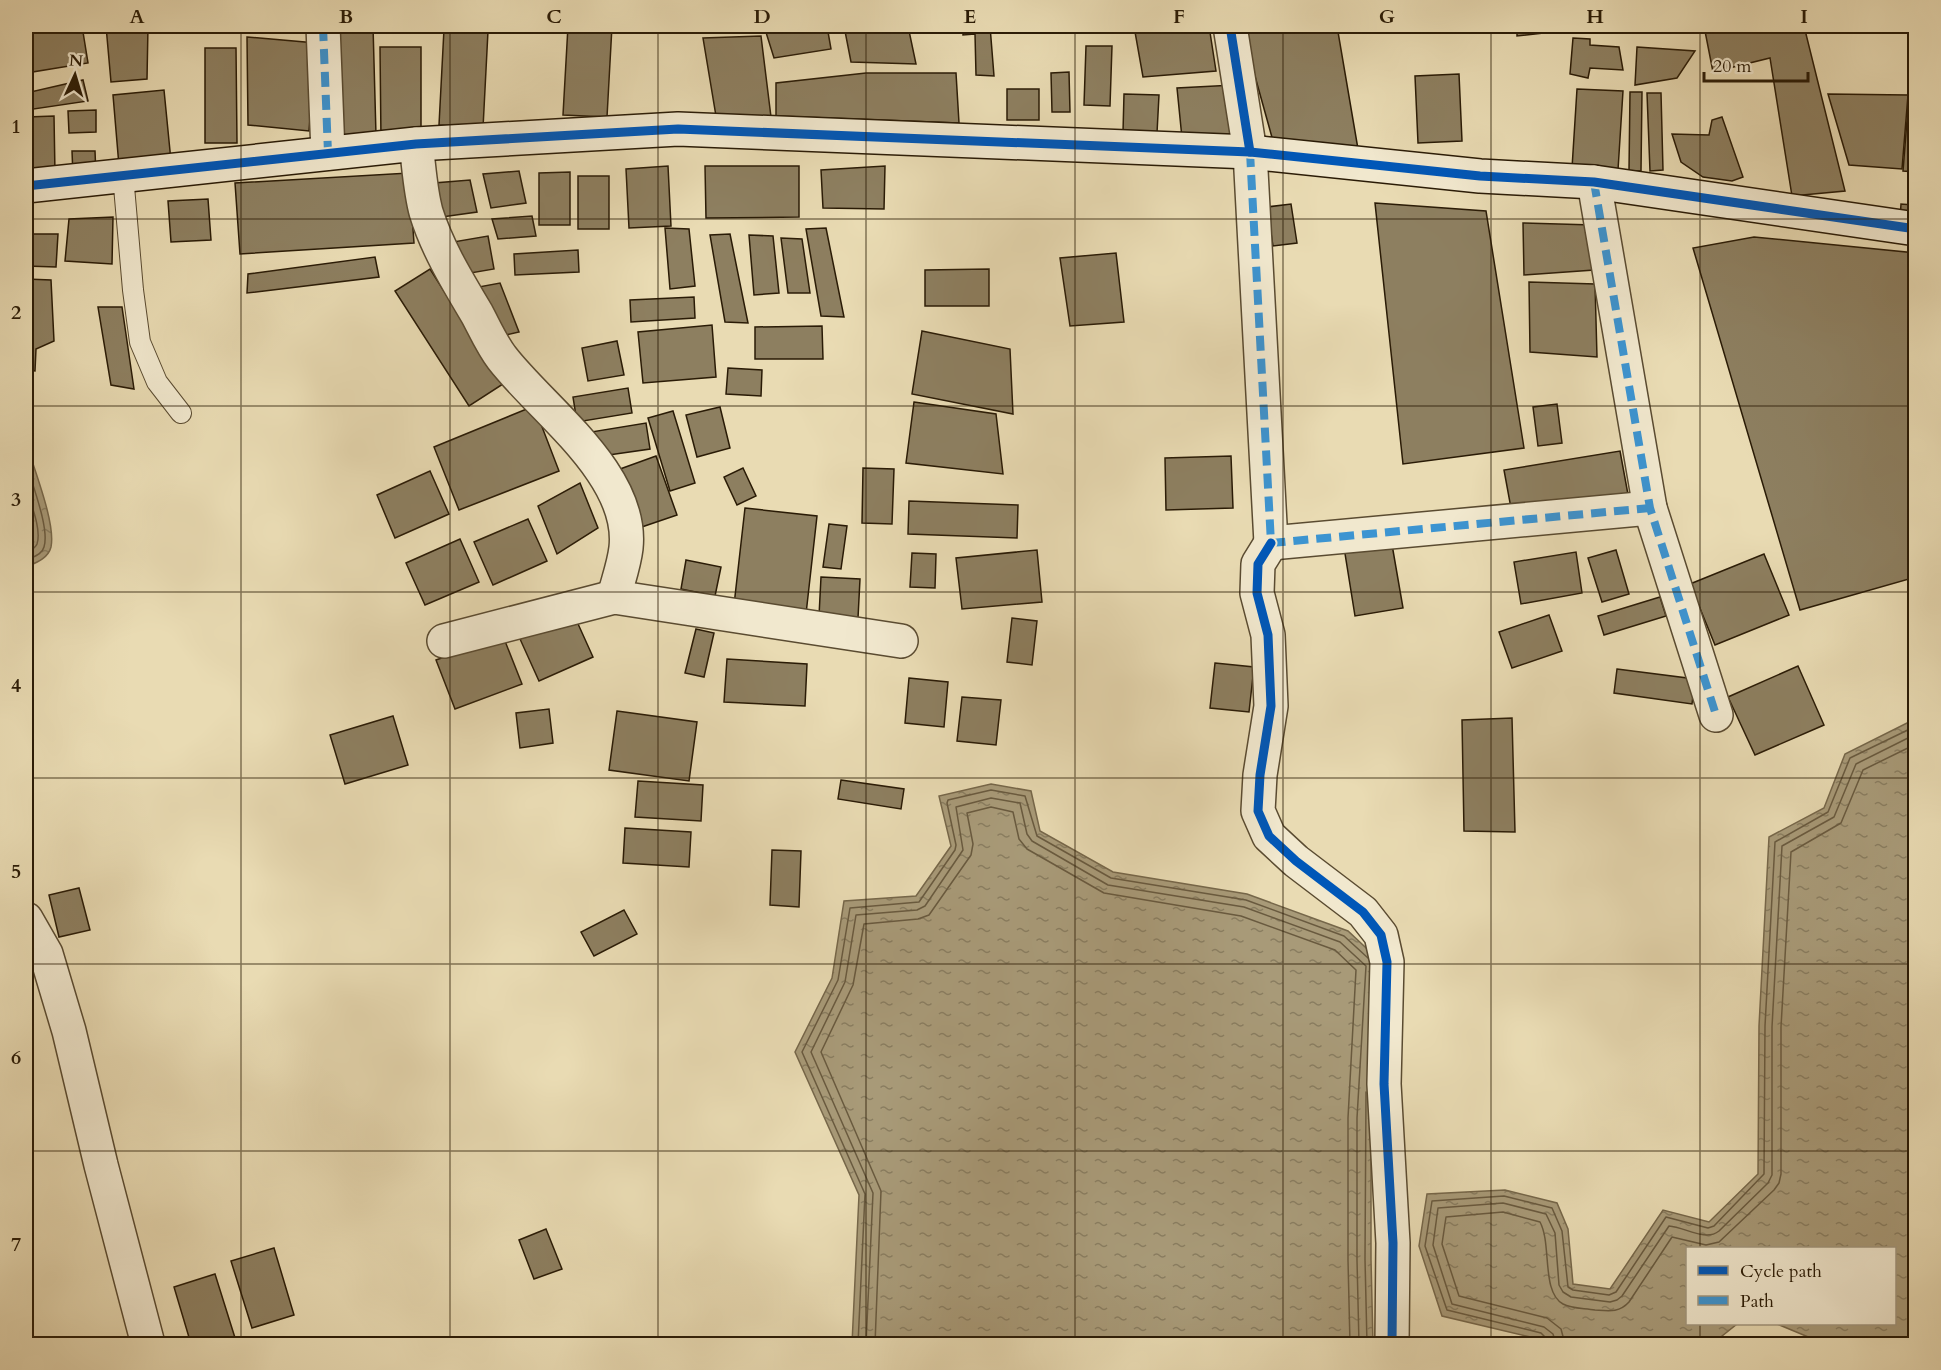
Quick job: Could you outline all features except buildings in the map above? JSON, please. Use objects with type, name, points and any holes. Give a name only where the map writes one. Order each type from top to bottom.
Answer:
[{"type":"street","points":[[323,26],[328,153]]},
{"type":"street","points":[[1230,26],[1250,152],[1271,543],[1258,564],[1257,593],[1268,635],[1271,705],[1260,775],[1258,811],[1269,836],[1296,861],[1364,912],[1381,935],[1387,962],[1384,1084],[1393,1243],[1392,1344]]},
{"type":"street","points":[[26,186],[416,144],[678,129],[1250,152],[1480,176],[1594,182],[1916,229]]},
{"type":"street","points":[[416,144],[426,211],[438,243],[501,357],[572,433],[610,483],[624,521],[626,547],[614,597]]},
{"type":"street","points":[[1594,182],[1650,508],[1716,715]]},
{"type":"street","points":[[1271,543],[1650,508]]},
{"type":"street","points":[[444,641],[614,597],[901,641]]},
{"type":"street","points":[[26,919],[46,954],[69,1031],[101,1166],[148,1344]]},
{"type":"lane","points":[[123,175],[140,342],[157,382],[181,413]]},
{"type":"water","points":[[26,442],[43,495],[52,537],[47,555],[26,567]]},
{"type":"water","points":[[1915,719],[1915,1344],[1825,1344],[1779,1325],[1896,1325],[1896,1247],[1686,1247],[1686,1325],[1736,1325],[1712,1344],[1545,1344],[1539,1339],[1442,1316],[1419,1246],[1427,1194],[1505,1190],[1557,1203],[1568,1229],[1573,1284],[1610,1289],[1663,1210],[1709,1222],[1758,1174],[1759,1026],[1769,837],[1824,808],[1845,754]]},
{"type":"water","points":[[991,784],[1031,791],[1040,831],[1113,872],[1247,894],[1348,931],[1380,961],[1371,1118],[1373,1344],[852,1344],[859,1195],[795,1052],[832,978],[844,901],[916,896],[951,846],[939,796]]},
{"type":"marked path","points":[[323,26],[328,153]]},
{"type":"marked path","points":[[1250,152],[1271,543],[1650,508]]},
{"type":"marked path","points":[[1594,182],[1650,508],[1716,715]]},
{"type":"cycle path","points":[[1230,26],[1250,152]]},
{"type":"cycle path","points":[[26,186],[416,144],[678,129],[1250,152],[1480,176],[1594,182],[1916,229]]},
{"type":"cycle path","points":[[1271,543],[1258,564],[1257,593],[1268,635],[1271,706],[1260,775],[1258,811],[1269,836],[1296,861],[1363,912],[1381,935],[1387,962],[1384,1084],[1393,1243],[1392,1344]]}]
